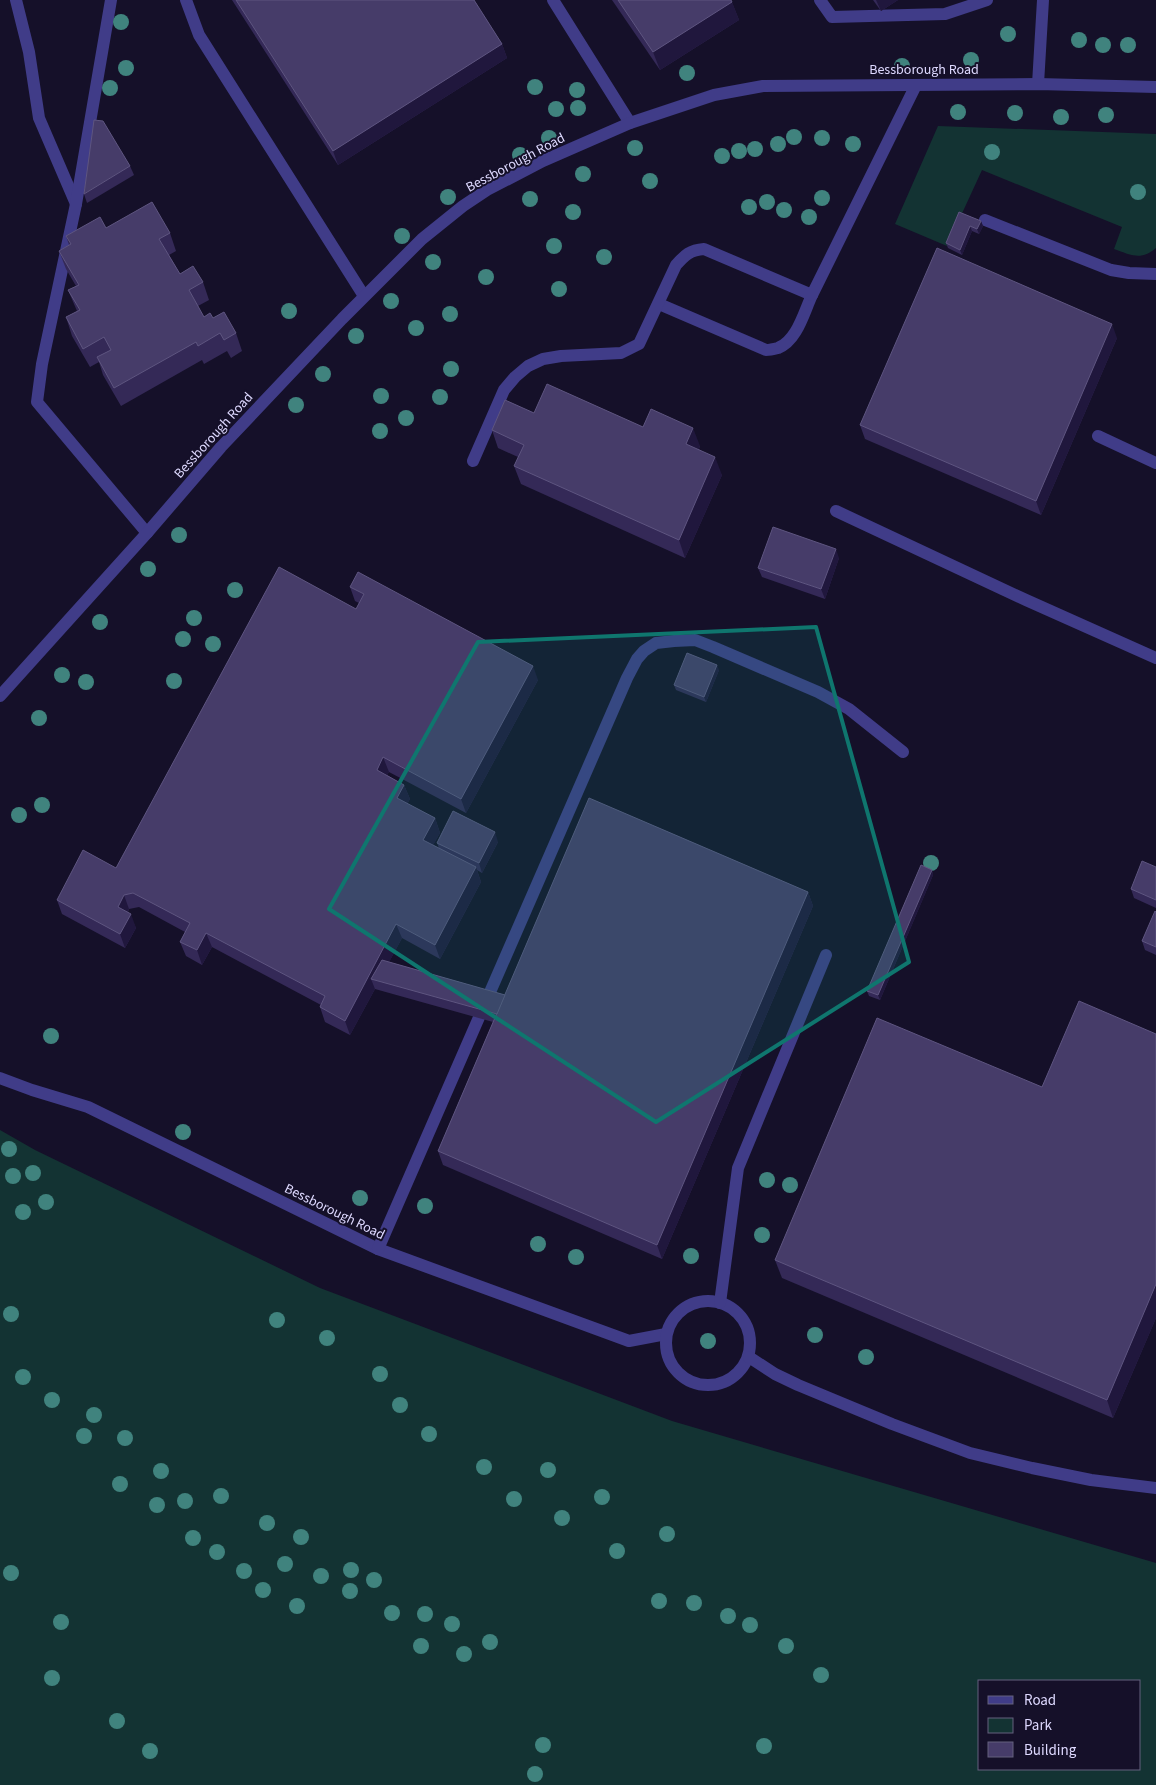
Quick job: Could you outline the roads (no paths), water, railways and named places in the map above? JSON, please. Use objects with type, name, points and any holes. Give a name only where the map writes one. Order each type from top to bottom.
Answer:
[{"type":"street","points":[[16,0],[29,52],[39,118],[76,204]]},
{"type":"street","points":[[111,0],[76,204],[42,364],[37,402],[147,533]]},
{"type":"street","points":[[186,0],[199,35],[364,296]]},
{"type":"street","points":[[553,0],[630,123]]},
{"type":"street","points":[[820,0],[832,17],[945,14],[987,0]]},
{"type":"street","points":[[1038,84],[1043,0]]},
{"type":"street","name":"Bessborough Road","points":[[0,696],[147,533],[221,447],[364,296],[422,239],[463,206],[487,190],[543,162],[630,123],[714,95],[763,86],[1038,84],[1156,87]]},
{"type":"street","points":[[659,304],[766,350],[778,348],[786,343],[792,336],[916,85]]},
{"type":"street","points":[[985,220],[1111,270],[1156,274]]},
{"type":"street","points":[[473,461],[504,390],[515,377],[528,366],[543,359],[561,356],[621,353],[639,344],[676,265],[686,254],[693,250],[704,249],[812,295]]},
{"type":"street","points":[[1098,436],[1156,462]]},
{"type":"street","points":[[836,512],[1156,658]]},
{"type":"street","points":[[378,1249],[627,678],[637,659],[644,651],[656,644],[674,641],[694,640],[713,646],[818,692],[849,709],[903,752]]},
{"type":"street","points":[[720,1302],[738,1168],[826,955]]},
{"type":"street","name":"Bessborough Road","points":[[0,1078],[88,1107],[378,1249],[629,1341],[666,1334]]},
{"type":"street","points":[[706,1301],[720,1302],[732,1308],[742,1318],[749,1330],[751,1343],[749,1357],[743,1369],[732,1379],[719,1385],[705,1386],[691,1382],[678,1374],[670,1363],[665,1349],[666,1334],[671,1322],[680,1311],[692,1304],[706,1301]]},
{"type":"street","points":[[749,1357],[775,1374],[798,1385],[892,1424],[970,1453],[1091,1480],[1156,1488]]}]
